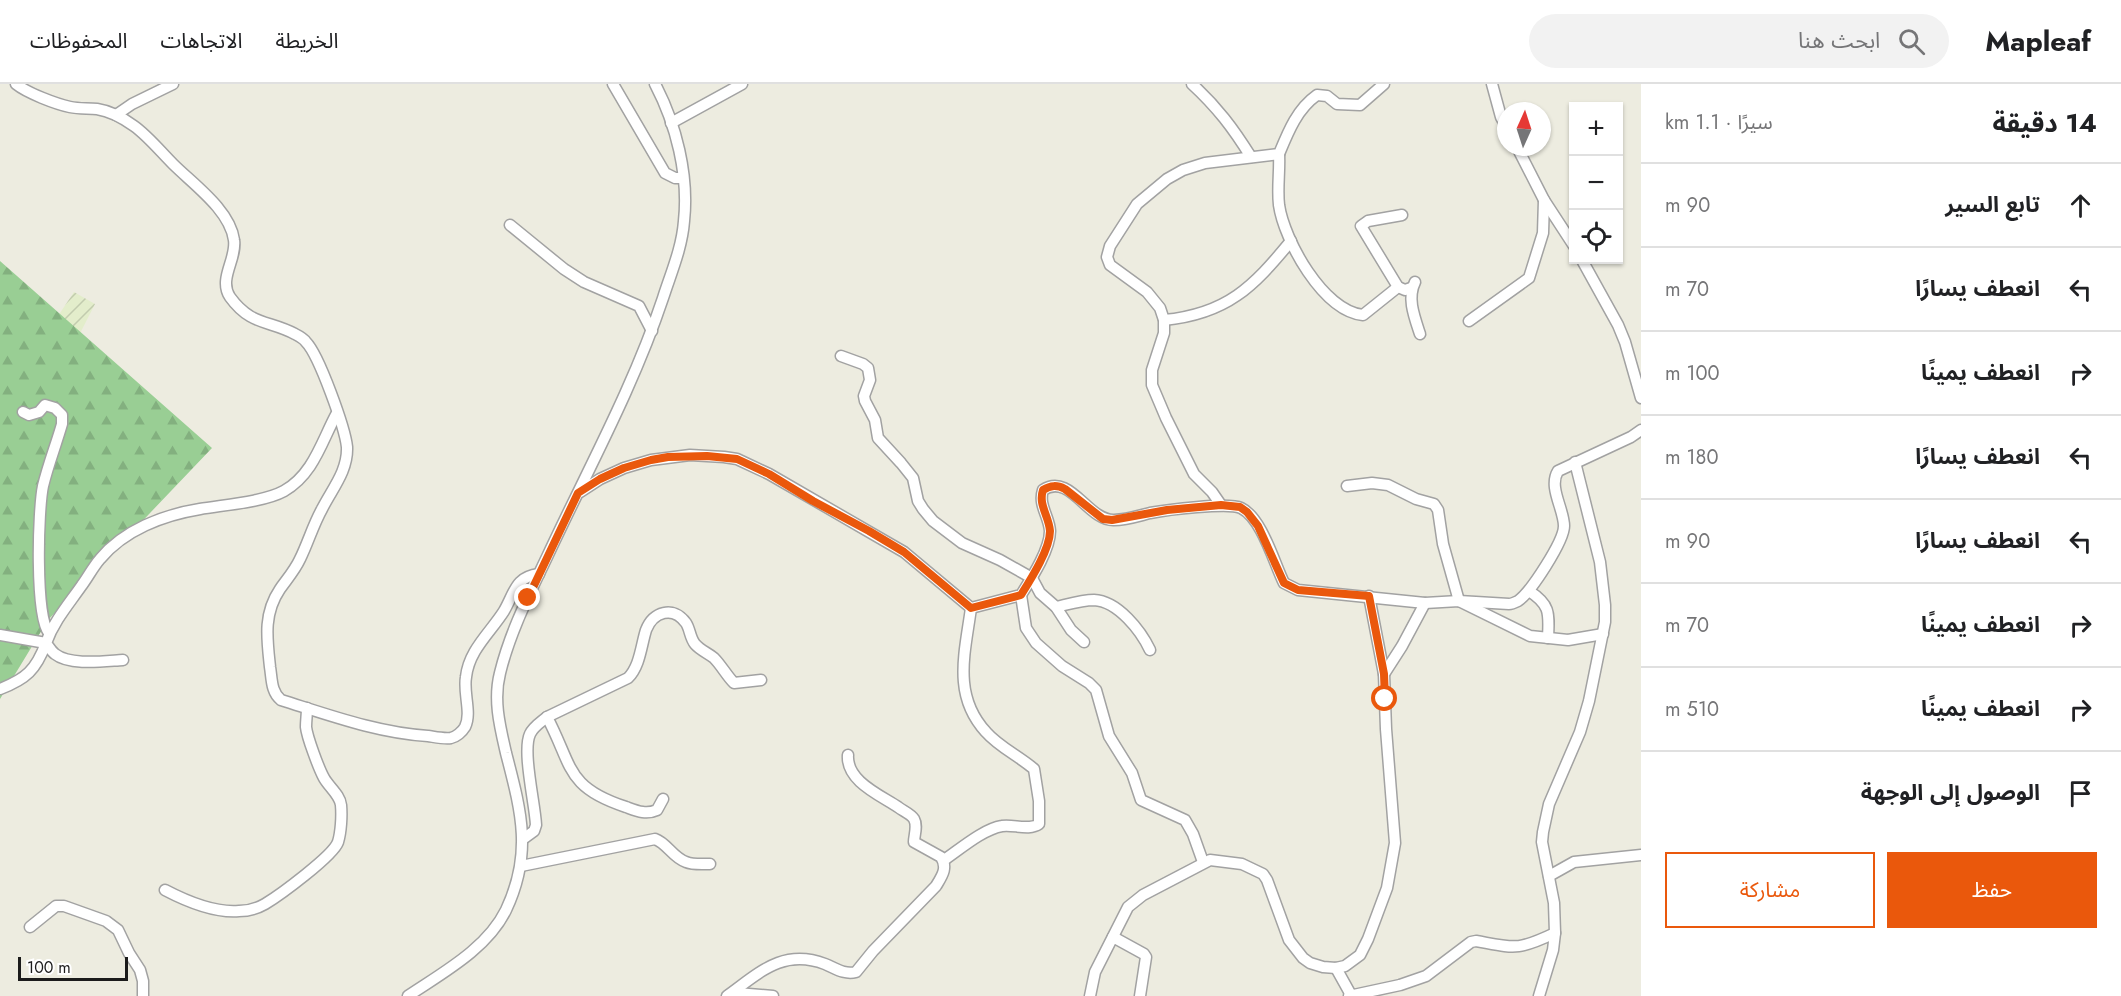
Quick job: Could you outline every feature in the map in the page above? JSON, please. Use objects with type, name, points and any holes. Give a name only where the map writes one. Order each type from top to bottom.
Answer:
[{"type":"street","points":[[16,84],[68,106],[99,109],[116,115],[135,127],[215,205],[227,222],[234,238],[233,253],[227,275],[228,294],[243,312],[256,321],[294,334],[306,342],[321,371],[343,428],[346,461],[300,559],[271,605],[266,625],[274,692],[281,700],[383,730],[421,736],[451,738],[458,735],[466,725],[468,715],[465,692],[466,676],[473,652],[503,613],[519,581],[529,575],[539,574]]},
{"type":"street","points":[[116,115],[173,84]]},
{"type":"street","points":[[613,84],[665,173],[675,178],[683,178]]},
{"type":"street","points":[[408,996],[461,959],[493,929],[505,912],[521,866],[523,839],[516,790],[498,719],[498,679],[504,655],[539,574],[652,331],[680,246],[684,220],[683,178],[671,123],[655,84]]},
{"type":"street","points":[[671,123],[742,84]]},
{"type":"street","points":[[1192,84],[1212,102],[1231,125],[1251,157]]},
{"type":"street","points":[[1384,84],[1360,105],[1337,104],[1327,96],[1317,95],[1306,105],[1293,123],[1279,154],[1280,208],[1296,253],[1311,277],[1338,304],[1358,315],[1365,314],[1398,287]]},
{"type":"street","points":[[1492,84],[1498,102]]},
{"type":"street","points":[[1221,505],[1194,474],[1152,385],[1151,376],[1164,333],[1164,320],[1155,300],[1110,265],[1107,257],[1110,246],[1137,204],[1167,179],[1183,170],[1205,163],[1279,154]]},
{"type":"street","points":[[1522,156],[1544,200],[1569,238]]},
{"type":"street","points":[[1469,321],[1526,283],[1543,233],[1544,200]]},
{"type":"street","points":[[1402,215],[1368,221],[1361,226],[1398,287],[1405,290],[1413,285],[1414,315],[1420,334]]},
{"type":"street","points":[[510,225],[564,269],[584,282],[639,306],[652,331]]},
{"type":"street","points":[[1164,320],[1185,318],[1207,312],[1226,302],[1257,280],[1292,241]]},
{"type":"street","points":[[1584,264],[1618,325],[1641,398]]},
{"type":"street","points":[[841,357],[863,364],[868,368],[870,380],[864,401],[875,420],[878,438],[913,478],[918,501],[933,521],[962,543],[1032,578],[1040,593],[1056,607],[1071,630],[1083,642]]},
{"type":"street","points":[[23,412],[28,415],[39,412],[45,405],[55,408],[62,415],[62,424],[43,488],[38,548],[41,600],[47,638],[53,653],[61,658],[88,662],[123,660]]},
{"type":"street","points":[[0,689],[18,682],[35,667],[57,617],[92,569],[119,540],[144,526],[183,512],[272,496],[286,490],[306,471],[319,453],[337,413]]},
{"type":"street","points":[[1203,862],[1193,834],[1185,820],[1142,800],[1132,773],[1109,736],[1096,690],[1062,666],[1036,643],[1026,628],[1021,595],[1032,578],[1049,536],[1042,498],[1043,490],[1047,487],[1059,486],[1103,519],[1112,520],[1167,510],[1221,505],[1240,507],[1252,517],[1258,526],[1284,583],[1298,590],[1425,603],[1459,601],[1509,604],[1517,602],[1529,591],[1563,534],[1564,520],[1556,488],[1555,475],[1558,471],[1631,437],[1641,430]]},
{"type":"street","points":[[578,493],[624,468],[651,460],[690,455],[737,459],[769,474],[904,552],[971,608]]},
{"type":"street","points":[[1539,996],[1553,950],[1555,933],[1554,903],[1542,842],[1545,820],[1558,782],[1580,732],[1589,701],[1603,634],[1605,605],[1600,562],[1575,462]]},
{"type":"street","points":[[1347,486],[1380,483],[1416,499],[1434,504],[1438,510],[1443,544],[1459,601],[1523,633],[1538,638],[1568,640],[1603,634]]},
{"type":"street","points":[[1529,591],[1542,600],[1547,608],[1548,638]]},
{"type":"street","points":[[971,608],[1021,595]]},
{"type":"street","points":[[1090,996],[1095,972],[1128,907],[1135,900],[1210,860],[1242,864],[1263,874],[1268,880],[1288,940],[1296,951],[1310,963],[1336,968],[1344,966],[1360,955],[1387,888],[1392,864],[1395,825],[1386,729],[1384,674],[1369,596]]},
{"type":"street","points":[[1056,607],[1094,600],[1103,602],[1116,609],[1138,628],[1150,650]]},
{"type":"street","points":[[1384,674],[1425,603]]},
{"type":"street","points":[[944,860],[990,830],[1001,826],[1034,827],[1039,824],[1039,801],[1034,769],[987,734],[974,716],[964,694],[964,668],[971,608]]},
{"type":"street","points":[[523,839],[534,831],[536,825],[528,753],[530,734],[536,725],[547,717],[628,678],[635,669],[650,623],[657,616],[669,612],[684,621],[695,645],[715,659],[732,682],[739,684],[762,680]]},
{"type":"street","points":[[0,634],[47,638]]},
{"type":"street","points":[[165,890],[184,900],[239,912],[255,908],[274,897],[323,861],[334,848],[339,833],[341,805],[325,780],[309,738],[306,728],[308,708]]},
{"type":"street","points":[[547,717],[572,771],[593,794],[645,813],[657,810],[663,799]]},
{"type":"street","points":[[727,996],[767,968],[780,961],[795,958],[820,962],[849,973],[856,972],[873,951],[936,886],[943,875],[944,860],[939,854],[914,842],[915,826],[912,817],[864,785],[849,768],[848,755]]},
{"type":"street","points":[[521,866],[655,839],[660,840],[687,863],[710,864]]},
{"type":"street","points":[[1549,876],[1574,862],[1641,855]]},
{"type":"street","points":[[30,927],[56,906],[64,906],[106,921],[118,930],[140,970],[143,981],[142,996]]},
{"type":"street","points":[[1336,968],[1350,995],[1369,994],[1426,976],[1471,942],[1519,948],[1555,933]]},
{"type":"street","points":[[1113,937],[1146,957],[1140,996]]},
{"type":"street","points":[[727,996],[737,993],[773,996]]},
{"type":"green space","points":[[0,261],[212,448],[48,620],[0,699]]},
{"type":"green space","points":[[74,292],[95,304],[69,355],[42,340]]},
{"type":"route","points":[[528,598],[578,493],[624,468],[668,457],[690,455],[737,459],[769,474],[904,552],[971,608],[1021,595],[1032,578],[1047,544],[1050,531],[1042,504],[1043,490],[1047,487],[1059,486],[1065,489],[1103,519],[1112,520],[1128,519],[1167,510],[1230,505],[1240,507],[1247,512],[1258,526],[1284,583],[1289,587],[1298,590],[1369,596],[1384,674],[1385,699]]}]
